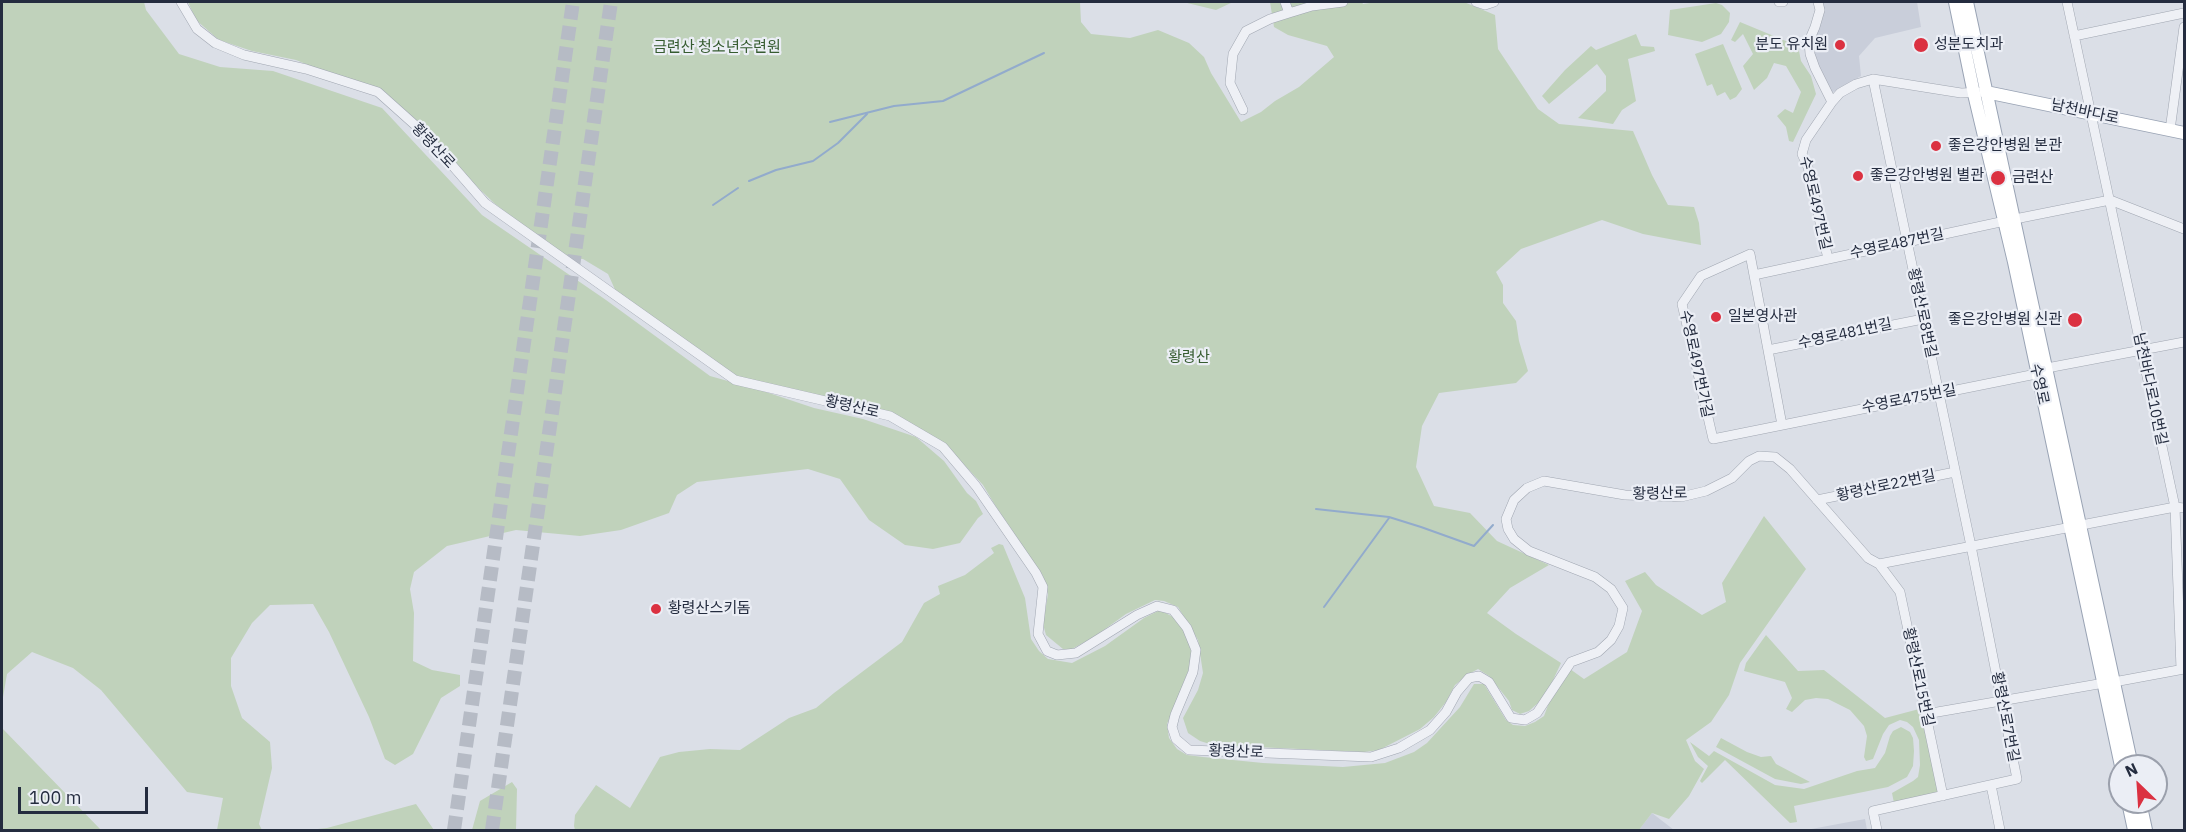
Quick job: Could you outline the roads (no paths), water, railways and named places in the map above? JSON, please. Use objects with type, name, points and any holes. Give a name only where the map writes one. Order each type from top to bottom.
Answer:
[{"type":"main road","name":"수영로","points":[[1955,2],[1980,93],[2010,220],[2109,682],[2129,754]]},
{"type":"main road","name":"수영로","points":[[1967,2],[1980,93]]},
{"type":"main road","name":"남천바다로","points":[[1980,93],[2184,133]]},
{"type":"main road","name":"수영로","points":[[2109,682],[2119,754]]},
{"type":"main road","points":[[2130,814],[2134,831]]},
{"type":"main road","points":[[2142,814],[2146,831]]},
{"type":"street","name":"황령산로","points":[[181,2],[197,29],[215,43],[244,55],[306,69],[378,92],[425,134],[485,203],[735,380],[890,416],[943,447],[976,486],[1036,573],[1043,587],[1038,634],[1047,651],[1057,655],[1076,653],[1137,615],[1156,606],[1173,610],[1187,628],[1196,650],[1193,672],[1174,715],[1172,727],[1176,739],[1189,750],[1371,757],[1399,748],[1430,730],[1446,712],[1457,692],[1469,678],[1479,676],[1489,682],[1511,718],[1525,720],[1537,713],[1571,662],[1598,652],[1611,640],[1619,626],[1623,608],[1611,589],[1595,577],[1529,551],[1514,539],[1508,529],[1506,519],[1514,500],[1527,488],[1544,481],[1625,495],[1681,497],[1706,491],[1732,478],[1749,460],[1759,456],[1775,457],[1790,469],[1868,558],[1879,564]]},
{"type":"street","points":[[1285,2],[1289,13]]},
{"type":"street","points":[[1243,110],[1230,83],[1233,54],[1246,31],[1270,19],[1312,6],[1343,2]]},
{"type":"street","points":[[1476,2],[1485,5],[1494,2]]},
{"type":"street","points":[[1818,2],[1820,10],[1809,41],[1810,54],[1832,102]]},
{"type":"street","name":"남천바다로10번길","points":[[2067,2],[2141,350],[2180,507],[2183,669]]},
{"type":"street","points":[[2074,36],[2184,13]]},
{"type":"street","points":[[2170,130],[2184,27]]},
{"type":"street","points":[[1873,79],[1980,93]]},
{"type":"street","name":"수영로497번길","points":[[1828,259],[1809,167],[1802,154],[1806,140],[1840,93],[1856,84],[1873,79]]},
{"type":"street","name":"황령산로8번길","points":[[1873,79],[1971,546]]},
{"type":"street","points":[[2110,200],[2184,228]]},
{"type":"street","name":"수영로487번길","points":[[1754,275],[2110,200]]},
{"type":"street","name":"수영로497번가길","points":[[1713,439],[1682,304],[1701,276],[1750,254],[1754,275]]},
{"type":"street","points":[[1754,275],[1782,425]]},
{"type":"street","name":"수영로481번길","points":[[1768,350],[1923,319]]},
{"type":"street","name":"수영로475번길","points":[[1713,439],[2184,342]]},
{"type":"street","name":"황령산로22번길","points":[[1817,500],[1955,472]]},
{"type":"street","points":[[1879,564],[2180,507]]},
{"type":"street","name":"황령산로7번길","points":[[1876,831],[1873,812],[2017,779],[1971,546]]},
{"type":"street","name":"황령산로15번길","points":[[1879,564],[1900,592],[1943,796]]},
{"type":"street","points":[[1926,714],[2001,699],[2183,669]]},
{"type":"street","points":[[1991,785],[2000,831]]},
{"type":"waterway","points":[[830,122],[894,106],[943,101],[1044,53]]},
{"type":"waterway","points":[[749,181],[776,170],[813,161],[838,143],[867,114]]},
{"type":"waterway","points":[[713,205],[738,188]]},
{"type":"waterway","points":[[1316,509],[1389,517],[1474,546],[1493,525]]},
{"type":"waterway","points":[[1324,607],[1389,518]]},
{"type":"tunnel","points":[[454,830],[573,2]]},
{"type":"tunnel","points":[[492,830],[611,2]]},
{"type":"place","name":"분도 유치원","points":[[1840,45]]},
{"type":"place","name":"성분도치과","points":[[1921,45]]},
{"type":"place","name":"좋은강안병원 본관","points":[[1936,146]]},
{"type":"place","name":"좋은강안병원 별관","points":[[1858,176]]},
{"type":"place","name":"금련산","points":[[1998,178]]},
{"type":"place","name":"일본영사관","points":[[1716,317]]},
{"type":"place","name":"좋은강안병원 신관","points":[[2075,320]]},
{"type":"place","name":"황령산스키돔","points":[[656,609]]},
{"type":"park label","name":"금련산 청소년수련원","points":[[717,48]]},
{"type":"park label","name":"황령산","points":[[1189,358]]}]
